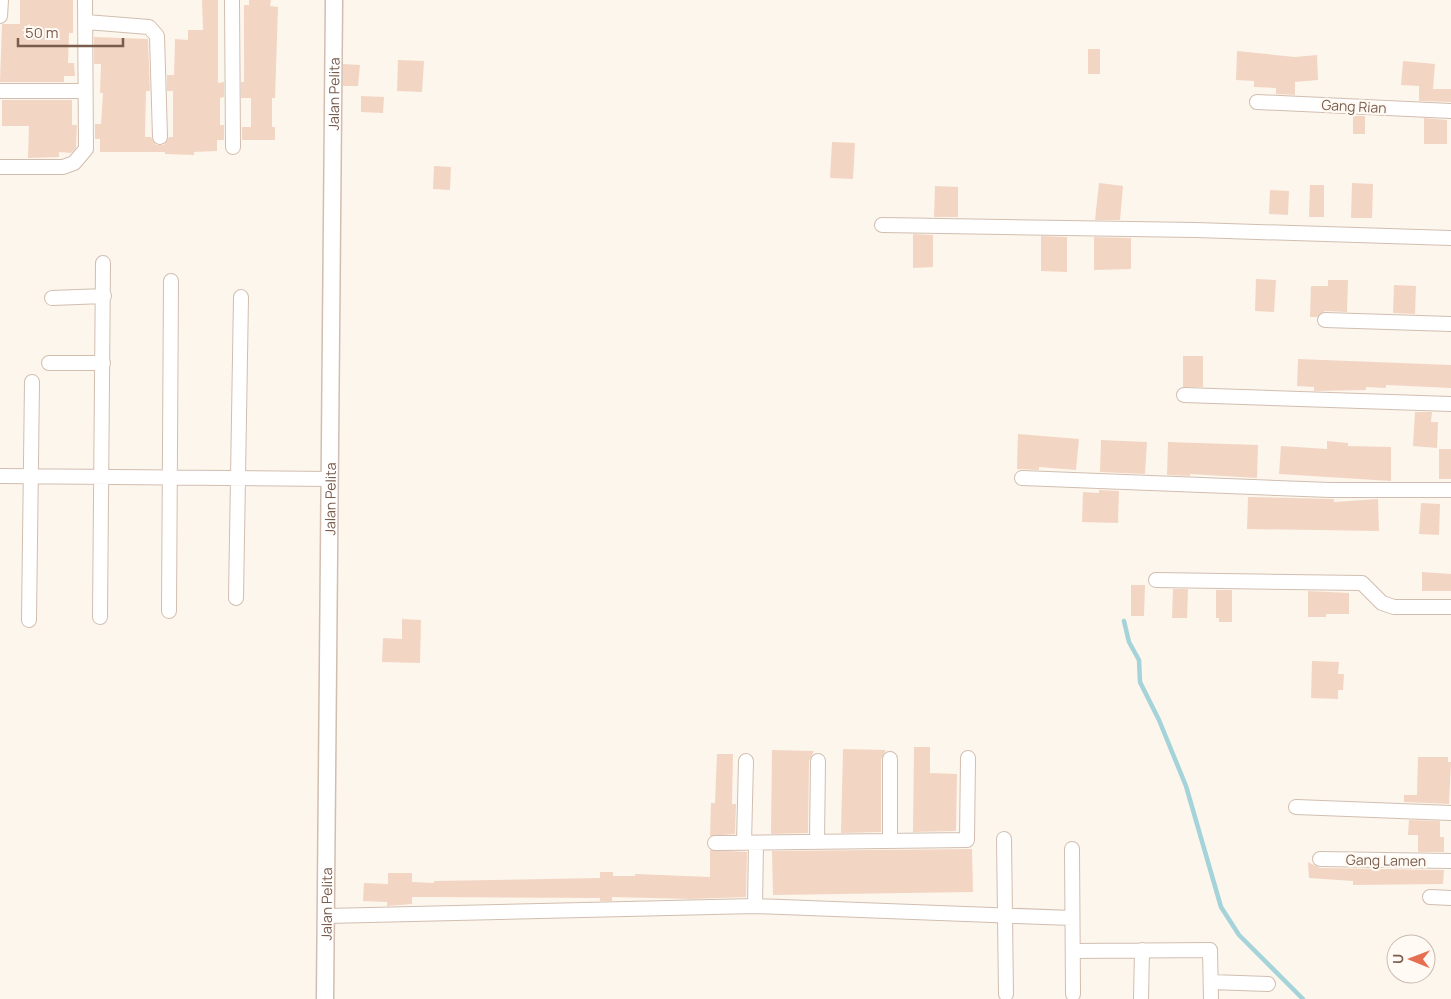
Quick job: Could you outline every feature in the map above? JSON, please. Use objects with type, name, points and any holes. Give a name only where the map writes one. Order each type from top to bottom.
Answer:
[{"type":"street","points":[[0,16],[1,0]]},
{"type":"street","points":[[0,167],[63,167],[74,163],[86,149],[85,0]]},
{"type":"street","points":[[232,0],[233,146]]},
{"type":"street","name":"Jalan Pelita","points":[[325,999],[334,0]]},
{"type":"street","points":[[86,22],[149,27],[157,36],[160,137]]},
{"type":"street","points":[[0,91],[85,91]]},
{"type":"street","name":"Gang Rian","points":[[1257,102],[1451,111]]},
{"type":"street","points":[[882,225],[1196,230],[1451,238]]},
{"type":"street","points":[[100,617],[103,263]]},
{"type":"street","points":[[169,611],[171,281]]},
{"type":"street","points":[[52,298],[104,296]]},
{"type":"street","points":[[236,598],[241,297]]},
{"type":"street","points":[[1325,320],[1451,324]]},
{"type":"street","points":[[49,363],[103,363]]},
{"type":"street","points":[[29,620],[32,382]]},
{"type":"street","points":[[1184,395],[1451,404]]},
{"type":"street","points":[[0,476],[329,479]]},
{"type":"street","points":[[1022,478],[1330,490],[1451,490]]},
{"type":"street","points":[[1156,580],[1362,582],[1382,603],[1394,607],[1451,607]]},
{"type":"street","points":[[716,843],[967,840],[968,758]]},
{"type":"street","points":[[890,759],[890,841]]},
{"type":"street","points":[[746,761],[755,906]]},
{"type":"street","points":[[817,842],[818,761]]},
{"type":"street","points":[[1296,807],[1451,813]]},
{"type":"street","points":[[1004,839],[1006,994]]},
{"type":"street","points":[[1072,849],[1073,994]]},
{"type":"street","name":"Gang Lamen","points":[[1320,859],[1451,861]]},
{"type":"street","points":[[1430,897],[1451,898]]},
{"type":"street","points":[[326,916],[755,906],[1072,918]]},
{"type":"street","points":[[1141,999],[1142,950]]},
{"type":"street","points":[[1073,951],[1210,950],[1210,999]]},
{"type":"street","points":[[1211,982],[1268,984]]},
{"type":"building","points":[[20,0],[73,0],[73,33],[69,33],[68,63],[74,63],[75,76],[64,76],[64,82],[0,82],[2,24],[20,24]]},
{"type":"building","points":[[202,0],[218,0],[218,83],[224,82],[224,97],[220,98],[220,125],[224,125],[224,140],[217,140],[217,151],[194,152],[194,155],[165,154],[165,152],[100,152],[100,139],[95,139],[95,124],[101,124],[103,93],[100,93],[101,64],[94,64],[94,37],[148,39],[150,91],[146,91],[145,137],[151,137],[156,145],[164,145],[169,137],[173,137],[173,91],[167,91],[167,75],[174,75],[175,39],[188,40],[188,30],[203,30]]},
{"type":"building","points":[[249,0],[271,0],[270,6],[278,7],[275,98],[272,98],[272,127],[275,127],[275,140],[242,140],[242,127],[251,127],[251,98],[241,98],[241,82],[244,82],[244,5],[249,5]]},
{"type":"building","points":[[1088,49],[1100,49],[1100,74],[1088,74]]},
{"type":"building","points":[[1237,51],[1295,57],[1317,55],[1318,80],[1295,82],[1295,95],[1276,94],[1276,88],[1254,87],[1254,81],[1236,80]]},
{"type":"building","points":[[398,60],[424,61],[422,92],[397,91]]},
{"type":"building","points":[[1403,61],[1435,64],[1433,89],[1451,89],[1451,102],[1419,101],[1419,86],[1401,85]]},
{"type":"building","points":[[343,64],[360,65],[358,86],[343,86]]},
{"type":"building","points":[[361,96],[384,97],[383,113],[361,112]]},
{"type":"building","points":[[2,100],[72,100],[72,125],[77,125],[76,148],[71,153],[59,152],[59,157],[28,158],[29,126],[2,126]]},
{"type":"building","points":[[1353,116],[1365,116],[1365,134],[1353,134]]},
{"type":"building","points":[[1424,118],[1447,120],[1447,144],[1424,144]]},
{"type":"building","points":[[832,142],[855,143],[853,179],[830,178]]},
{"type":"building","points":[[434,166],[451,167],[450,190],[433,189]]},
{"type":"building","points":[[1099,183],[1123,186],[1120,220],[1095,220]]},
{"type":"building","points":[[1352,183],[1373,184],[1372,218],[1351,218]]},
{"type":"building","points":[[1310,185],[1324,185],[1324,217],[1309,217]]},
{"type":"building","points":[[935,186],[958,187],[958,217],[934,217]]},
{"type":"building","points":[[1270,190],[1289,191],[1288,215],[1269,214]]},
{"type":"building","points":[[913,234],[933,235],[933,267],[913,268]]},
{"type":"building","points":[[1041,236],[1067,237],[1067,272],[1041,271]]},
{"type":"building","points":[[1094,237],[1131,238],[1131,269],[1094,270]]},
{"type":"building","points":[[1256,279],[1276,280],[1274,312],[1255,311]]},
{"type":"building","points":[[1328,280],[1348,280],[1347,312],[1325,311],[1317,317],[1310,317],[1311,286],[1328,286]]},
{"type":"building","points":[[1394,285],[1416,286],[1415,314],[1393,313]]},
{"type":"building","points":[[1183,356],[1203,356],[1203,387],[1183,387]]},
{"type":"building","points":[[1298,359],[1451,365],[1451,388],[1386,385],[1386,388],[1366,387],[1366,390],[1314,391],[1314,387],[1297,386]]},
{"type":"building","points":[[1415,412],[1432,412],[1431,422],[1438,422],[1437,448],[1413,446]]},
{"type":"building","points":[[1018,434],[1079,439],[1076,470],[1039,467],[1039,470],[1017,469]]},
{"type":"building","points":[[1101,440],[1147,442],[1145,474],[1100,472]]},
{"type":"building","points":[[1327,441],[1348,443],[1348,446],[1391,447],[1391,481],[1279,474],[1281,446],[1327,449]]},
{"type":"building","points":[[1168,442],[1258,445],[1257,478],[1190,474],[1190,476],[1167,475]]},
{"type":"building","points":[[1439,449],[1451,449],[1451,479],[1439,479]]},
{"type":"building","points":[[1099,490],[1119,491],[1118,523],[1082,522],[1083,492],[1099,493]]},
{"type":"building","points":[[1248,497],[1334,499],[1334,502],[1378,499],[1379,531],[1247,529]]},
{"type":"building","points":[[1421,503],[1440,504],[1439,535],[1419,534]]},
{"type":"building","points":[[1422,572],[1451,574],[1451,591],[1422,591]]},
{"type":"building","points":[[1131,585],[1145,585],[1144,616],[1131,616]]},
{"type":"building","points":[[1173,589],[1188,589],[1187,618],[1172,618]]},
{"type":"building","points":[[1216,590],[1232,590],[1232,622],[1219,622],[1219,618],[1216,618]]},
{"type":"building","points":[[1308,591],[1349,593],[1349,614],[1326,614],[1326,617],[1308,617]]},
{"type":"building","points":[[402,619],[421,620],[420,663],[382,662],[383,638],[402,639]]},
{"type":"building","points":[[1312,661],[1339,662],[1338,674],[1344,674],[1343,690],[1338,690],[1338,699],[1311,698]]},
{"type":"building","points":[[914,747],[930,747],[930,773],[957,774],[956,831],[913,832]]},
{"type":"building","points":[[843,749],[886,750],[881,759],[881,832],[841,833]]},
{"type":"building","points":[[772,750],[814,751],[809,761],[808,833],[771,834]]},
{"type":"building","points":[[717,754],[733,754],[732,804],[736,804],[735,834],[710,836],[711,803],[715,803]]},
{"type":"building","points":[[1418,757],[1448,757],[1448,762],[1451,762],[1449,804],[1404,802],[1404,795],[1417,795]]},
{"type":"building","points":[[1409,820],[1440,821],[1440,837],[1444,837],[1444,852],[1418,852],[1418,835],[1408,835]]},
{"type":"building","points":[[972,849],[973,892],[773,895],[772,851]]},
{"type":"building","points":[[710,850],[747,852],[746,897],[690,899],[612,897],[612,901],[600,901],[600,898],[412,897],[412,904],[387,906],[387,902],[363,901],[364,883],[388,884],[388,873],[412,873],[412,882],[434,883],[434,881],[600,878],[600,872],[613,872],[613,876],[635,876],[635,874],[710,877]]},
{"type":"building","points":[[1308,862],[1320,868],[1444,870],[1443,884],[1353,885],[1353,881],[1309,878]]},
{"type":"waterway","points":[[1124,621],[1129,642],[1139,660],[1140,682],[1159,720],[1186,786],[1221,907],[1239,935],[1303,999]]}]
